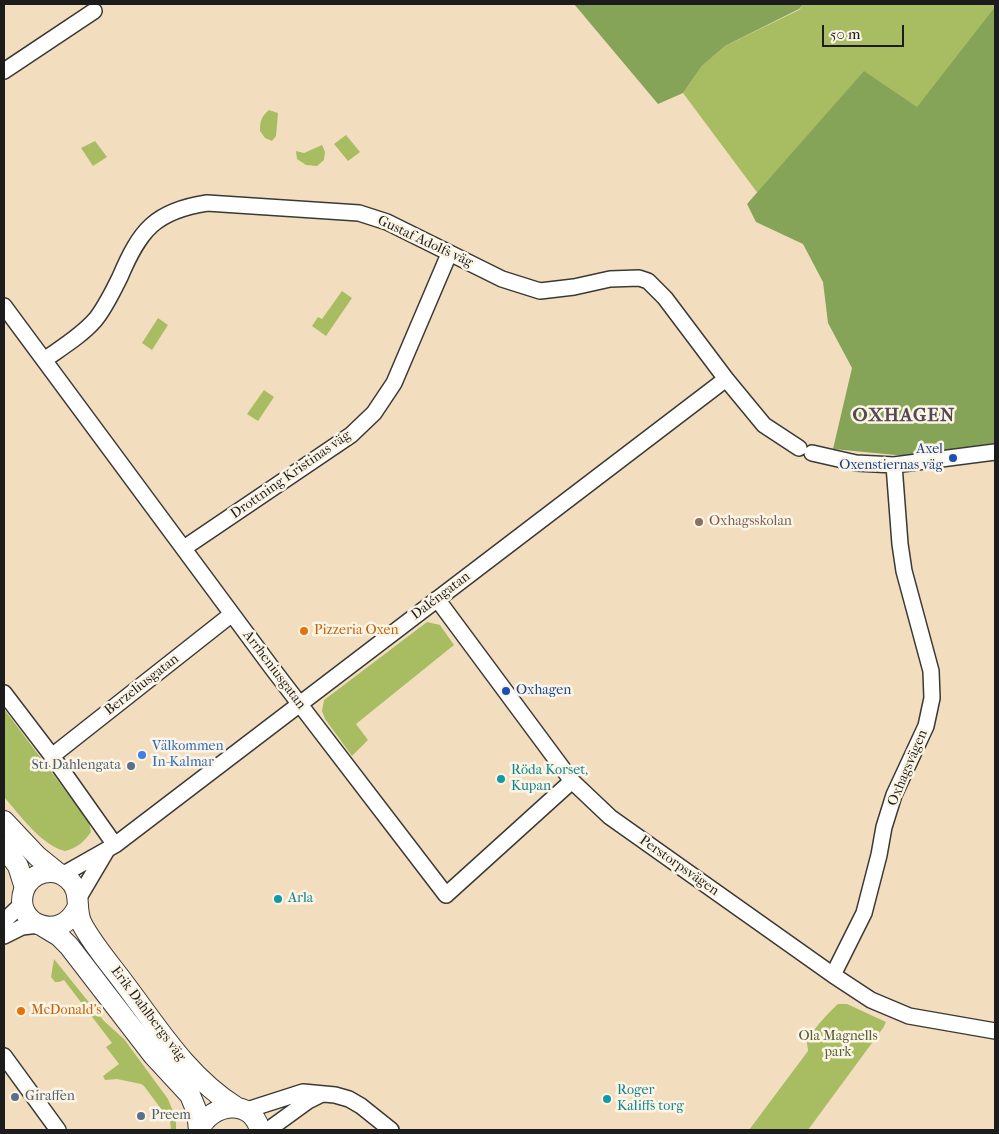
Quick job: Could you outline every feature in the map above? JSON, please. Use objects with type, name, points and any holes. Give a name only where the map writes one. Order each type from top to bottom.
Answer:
[{"type":"main road","name":"Erik Dahlbergs väg","points":[[4,821],[37,856],[73,885],[81,923],[179,1057],[208,1087],[256,1120],[260,1130]]},
{"type":"main road","name":"Erik Dahlbergs väg","points":[[4,847],[18,866],[24,895],[24,908],[30,918],[59,936],[69,946],[153,1055],[186,1089],[194,1102],[199,1130]]},
{"type":"main road","points":[[24,895],[33,878],[39,874],[45,872],[60,874]]},
{"type":"main road","points":[[42,926],[64,924],[74,914],[77,903]]},
{"type":"main road","name":"Erik Dahlbergs väg","points":[[199,1130],[212,1114],[224,1108],[241,1108]]},
{"type":"street","points":[[4,71],[94,11]]},
{"type":"street","name":"Gustaf Adolfs väg","points":[[44,360],[95,320],[113,292],[138,240],[150,226],[163,216],[191,206],[207,203],[359,214],[386,222],[502,279],[540,291],[574,287],[610,279],[639,278],[648,281],[665,298],[726,379],[764,424],[805,450],[856,463],[894,465]]},
{"type":"street","name":"Drottning Kristinas väg","points":[[184,548],[351,435],[374,413],[394,383],[449,254]]},
{"type":"street","name":"Arrheniusgatan","points":[[4,306],[232,614],[446,895],[572,781]]},
{"type":"street","name":"Daléngatan","points":[[60,874],[112,847],[726,379]]},
{"type":"street","points":[[894,465],[995,452]]},
{"type":"street","name":"Oxhagsvägen","points":[[833,975],[864,913],[884,827],[894,795],[926,726],[932,698],[931,671],[904,571],[894,465]]},
{"type":"street","name":"Perstorpsvägen","points":[[437,599],[572,781],[610,817],[871,1000],[909,1016],[995,1030]]},
{"type":"street","name":"Berzeliusgatan","points":[[52,756],[232,614]]},
{"type":"street","points":[[4,693],[52,756],[112,847]]},
{"type":"street","name":"Daléngatan","points":[[77,903],[112,847]]},
{"type":"street","points":[[4,921],[24,895]]},
{"type":"street","points":[[4,936],[22,927],[42,926]]},
{"type":"street","points":[[4,1056],[58,1130]]},
{"type":"street","points":[[241,1108],[308,1092],[335,1095],[349,1099],[372,1114],[391,1130]]},
{"type":"street","points":[[268,1130],[303,1104],[322,1094]]},
{"type":"green space","points":[[574,4],[804,4],[799,9],[725,46],[702,66],[683,93],[658,104]]},
{"type":"green space","points":[[804,4],[995,4],[995,14],[917,114],[759,195],[683,93],[702,66],[725,46],[799,10]]},
{"type":"green space","points":[[995,7],[995,443],[906,456],[833,449],[852,368],[828,323],[823,282],[803,244],[756,222],[747,204],[864,71],[917,107]]},
{"type":"green space","points":[[269,110],[278,113],[276,136],[272,141],[265,138],[260,131],[262,119]]},
{"type":"green space","points":[[346,135],[360,152],[348,161],[334,144]]},
{"type":"green space","points":[[95,141],[107,157],[93,166],[81,148]]},
{"type":"green space","points":[[322,145],[325,152],[324,160],[317,166],[306,165],[297,159],[296,151],[304,153]]},
{"type":"green space","points":[[342,291],[352,298],[326,336],[312,326],[318,317],[322,319]]},
{"type":"green space","points":[[158,318],[168,325],[152,350],[142,343]]},
{"type":"green space","points":[[264,390],[274,397],[258,421],[247,414]]},
{"type":"green space","points":[[427,622],[440,625],[454,645],[356,724],[368,740],[352,756],[325,719],[322,711],[324,700]]},
{"type":"green space","points":[[4,709],[89,822],[91,832],[77,846],[65,851],[48,843],[32,829],[4,797]]},
{"type":"green space","points":[[54,959],[104,1021],[124,1039],[168,1099],[176,1119],[176,1130],[171,1130],[170,1121],[144,1086],[117,1079],[105,1080],[103,1076],[119,1064],[106,1047],[112,1043],[64,980],[55,982],[51,977]]},
{"type":"green space","name":"Ola Magnells park","points":[[838,1004],[847,1004],[886,1022],[808,1130],[749,1130],[808,1051],[807,1043],[812,1033]]},
{"type":"place","name":"Axel Oxenstiernas väg","points":[[953,458]]},
{"type":"place","name":"Oxhagsskolan","points":[[699,522]]},
{"type":"place","name":"Pizzeria Oxen","points":[[304,631]]},
{"type":"place","name":"Oxhagen","points":[[506,691]]},
{"type":"place","name":"Välkommen In-Kalmar","points":[[142,755]]},
{"type":"place","name":"St1 Dahlengata","points":[[131,766]]},
{"type":"place","name":"Röda Korset, Kupan","points":[[501,779]]},
{"type":"place","name":"Arla","points":[[278,899]]},
{"type":"place","name":"McDonald's","points":[[21,1011]]},
{"type":"place","name":"Giraffen","points":[[15,1097]]},
{"type":"place","name":"Roger Kaliffs torg","points":[[607,1099]]},
{"type":"place","name":"Preem","points":[[141,1116]]},
{"type":"district","name":"OXHAGEN","points":[[904,416]]}]
